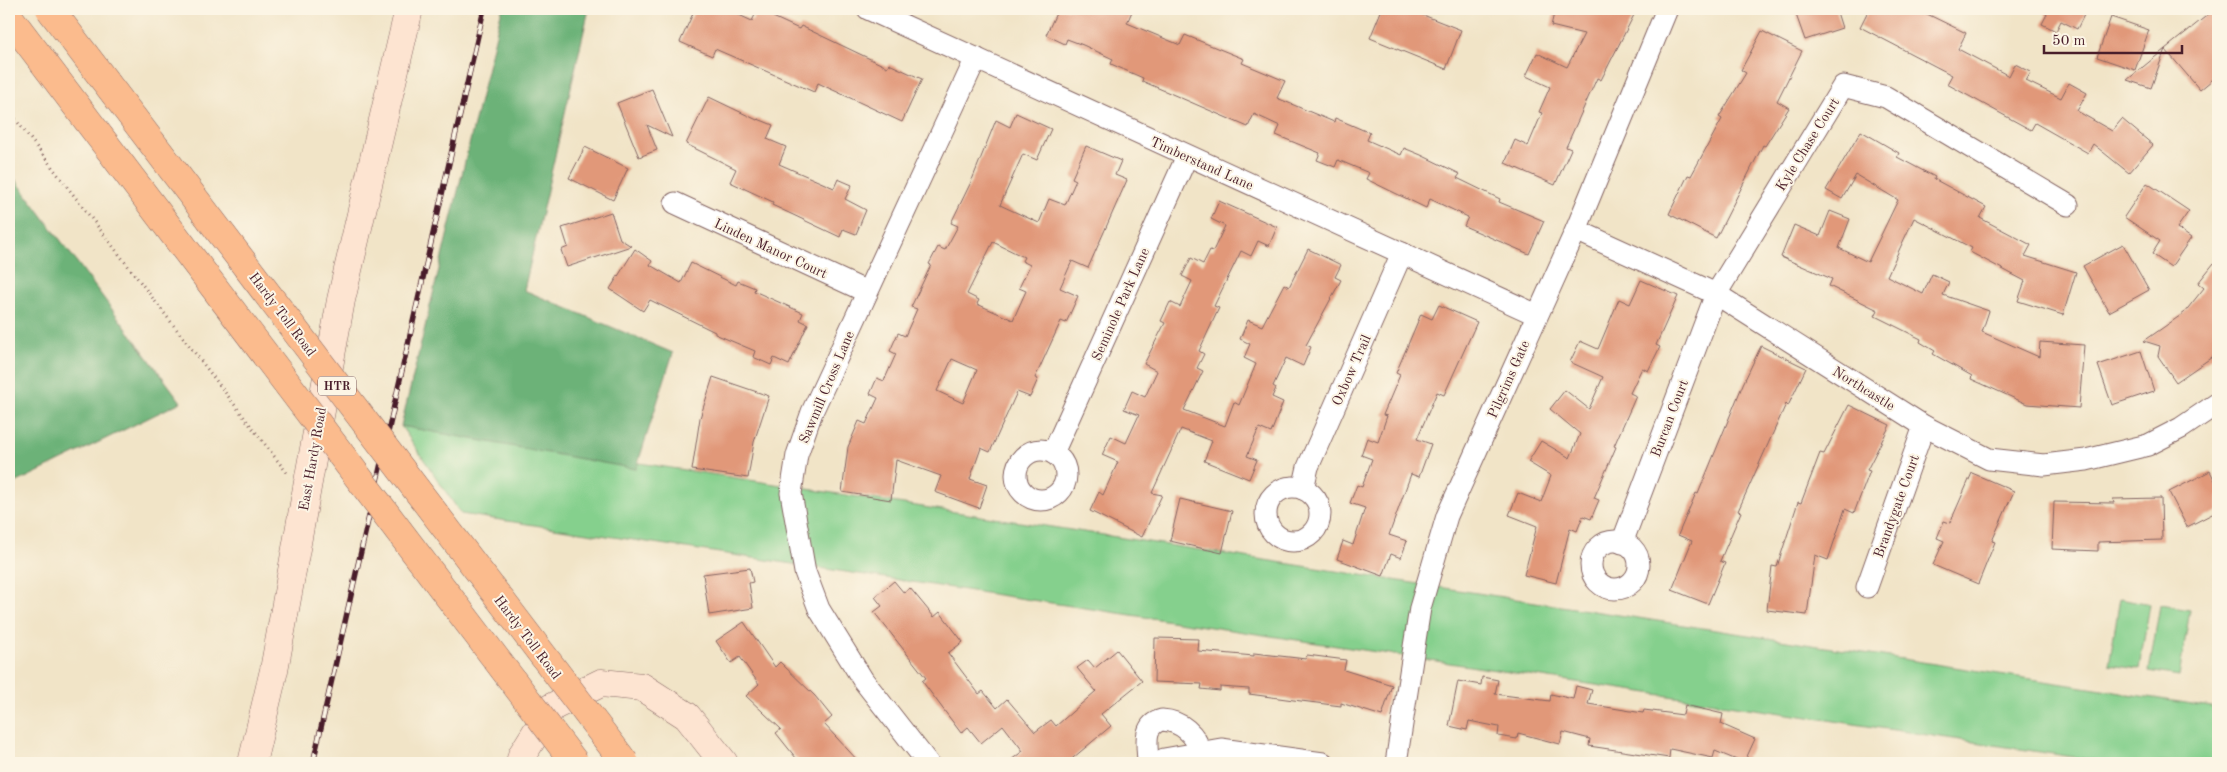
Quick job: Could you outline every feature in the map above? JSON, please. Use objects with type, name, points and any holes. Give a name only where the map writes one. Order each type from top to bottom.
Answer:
[{"type":"highway","name":"Hardy Toll Road","points":[[50,9],[625,763]]},
{"type":"highway","name":"HTR","points":[[9,17],[575,763]]},
{"type":"street","name":"East Hardy Road","points":[[252,763],[274,670],[341,300],[409,9]]},
{"type":"street","name":"Timberstand Lane","points":[[868,9],[1537,315]]},
{"type":"street","name":"Pilgrims Gate","points":[[1396,763],[1420,608],[1447,516],[1576,230],[1667,9]]},
{"type":"street","name":"Sawmill Cross Lane","points":[[928,763],[863,680],[819,609],[811,591],[800,553],[791,493],[797,455],[812,412],[976,58]]},
{"type":"street","name":"Kyle Chase Court","points":[[1716,294],[1843,86],[1886,97],[2068,205]]},
{"type":"street","name":"Seminole Park Lane","points":[[1053,453],[1187,156]]},
{"type":"street","name":"Linden Manor Court","points":[[675,203],[867,292]]},
{"type":"street","name":"Northcastle","points":[[1576,230],[1716,294],[1924,426],[1989,459],[2044,465],[2104,456],[2148,445],[2170,434],[2218,403]]},
{"type":"street","name":"Oxbow Trail","points":[[1303,489],[1308,468],[1402,253]]},
{"type":"street","name":"Burcan Court","points":[[1622,543],[1716,294]]},
{"type":"street","name":"Brandygate Court","points":[[1867,587],[1924,426]]},
{"type":"street","points":[[520,763],[522,755],[552,708],[601,683],[642,688],[687,716],[724,763]]},
{"type":"street","points":[[1148,763],[1147,734],[1150,726],[1162,720],[1182,726],[1192,734],[1201,753]]},
{"type":"street","points":[[1158,763],[1164,759],[1221,750],[1323,763]]},
{"type":"path","points":[[9,111],[305,498]]},
{"type":"green space","points":[[502,9],[589,9],[524,290],[673,353],[636,469],[401,426]]},
{"type":"green space","points":[[9,171],[181,402],[9,486]]},
{"type":"green space","points":[[401,426],[2218,708],[2218,763],[2113,763],[461,514]]},
{"type":"green space","points":[[2120,598],[2150,604],[2139,669],[2109,665]]},
{"type":"green space","points":[[2160,605],[2190,610],[2179,676],[2149,671]]},
{"type":"building","points":[[695,9],[726,9],[752,21],[758,9],[777,9],[773,17],[799,29],[801,26],[887,67],[889,64],[922,79],[902,122],[818,83],[814,92],[715,49],[712,56],[680,42]]},
{"type":"building","points":[[1058,9],[1133,9],[1127,23],[1180,45],[1185,35],[1244,59],[1242,63],[1285,81],[1277,98],[1334,122],[1335,118],[1370,133],[1367,140],[1401,155],[1404,148],[1421,155],[1460,174],[1457,178],[1500,199],[1499,202],[1544,221],[1529,254],[1464,226],[1468,217],[1430,199],[1426,208],[1366,179],[1369,173],[1338,160],[1335,167],[1317,160],[1320,153],[1276,135],[1280,126],[1254,114],[1248,127],[1142,81],[1143,78],[1111,64],[1113,59],[1083,45],[1067,39],[1065,44],[1046,35]]},
{"type":"building","points":[[1382,9],[1408,9],[1461,30],[1446,69],[1370,38]]},
{"type":"building","points":[[1555,9],[1637,9],[1601,80],[1597,78],[1566,147],[1571,149],[1555,185],[1505,163],[1515,140],[1528,146],[1542,113],[1539,112],[1550,87],[1526,76],[1537,53],[1567,67],[1584,34],[1551,26]]},
{"type":"building","points":[[1794,9],[1836,9],[1842,28],[1805,40]]},
{"type":"building","points":[[1869,9],[1911,9],[1921,14],[1923,12],[1966,33],[1958,49],[2009,76],[2015,64],[2031,72],[2026,81],[2061,98],[2069,83],[2087,93],[2077,111],[2112,131],[2122,119],[2153,145],[2129,173],[2093,144],[2088,153],[2035,123],[2031,130],[1947,84],[1952,75],[1860,27]]},
{"type":"building","points":[[2037,9],[2087,9],[2077,29],[2061,21],[2056,31],[2042,24],[2047,14]]},
{"type":"building","points":[[2215,9],[2218,9],[2218,75],[2200,90],[2165,49]]},
{"type":"building","points":[[2111,17],[2149,30],[2135,70],[2097,57]]},
{"type":"building","points":[[1762,31],[1802,51],[1777,101],[1789,108],[1765,146],[1763,145],[1716,238],[1669,214],[1688,175],[1691,176],[1722,119],[1719,117],[1746,73],[1741,70]]},
{"type":"building","points":[[2165,49],[2151,88],[2127,80]]},
{"type":"building","points":[[652,89],[672,137],[647,125],[657,150],[639,157],[617,103]]},
{"type":"building","points":[[709,97],[757,120],[773,125],[767,139],[786,147],[779,164],[834,188],[838,179],[852,185],[845,199],[866,210],[856,234],[843,229],[840,237],[772,205],[773,202],[730,182],[736,169],[686,144]]},
{"type":"building","points":[[1016,113],[1051,129],[1037,160],[1023,154],[1000,205],[1039,223],[1049,199],[1065,205],[1076,180],[1072,178],[1086,146],[1121,161],[1115,175],[1127,180],[1088,268],[1072,261],[1060,288],[1078,296],[1066,323],[1061,321],[1035,378],[1038,379],[1030,397],[1017,392],[990,452],[981,448],[970,479],[987,485],[979,508],[935,492],[941,476],[896,460],[891,500],[842,492],[848,447],[859,421],[866,424],[878,398],[870,394],[877,378],[884,381],[896,354],[890,351],[898,333],[905,336],[917,309],[911,307],[931,265],[929,264],[938,247],[945,250],[958,226],[951,223],[972,180],[996,120],[1010,127]],"holes":[[[993,242],[1024,257],[1022,261],[1030,265],[1019,288],[1026,291],[1013,320],[977,304],[979,300],[967,294]],[[952,359],[977,370],[963,403],[937,391]]]},
{"type":"building","points":[[1861,131],[1899,153],[1897,157],[1986,207],[1980,218],[2031,245],[2025,256],[2076,272],[2063,315],[2018,301],[2025,281],[1970,252],[1972,248],[1914,218],[1887,276],[1923,294],[1932,274],[1949,282],[1943,295],[1989,311],[1982,332],[2039,357],[2040,342],[2084,345],[2079,408],[2027,404],[1971,379],[1972,376],[1933,354],[1935,351],[1920,342],[1921,339],[1875,316],[1878,310],[1829,286],[1832,279],[1781,257],[1794,225],[1820,236],[1830,211],[1850,219],[1839,248],[1868,262],[1898,200],[1856,175],[1842,199],[1826,190]]},
{"type":"building","points":[[585,147],[628,168],[613,200],[569,178]]},
{"type":"building","points":[[2147,183],[2189,211],[2177,228],[2191,238],[2171,267],[2152,254],[2160,241],[2124,217]]},
{"type":"building","points":[[1219,201],[1277,227],[1269,246],[1258,241],[1251,256],[1241,251],[1214,306],[1219,308],[1199,351],[1204,354],[1197,368],[1203,371],[1184,410],[1225,426],[1234,402],[1239,405],[1256,364],[1244,358],[1250,344],[1240,339],[1248,320],[1262,326],[1284,284],[1289,287],[1308,249],[1341,265],[1335,277],[1341,280],[1306,345],[1311,347],[1303,366],[1286,358],[1273,386],[1276,388],[1272,397],[1283,402],[1271,433],[1259,428],[1247,456],[1257,460],[1249,479],[1204,461],[1212,441],[1181,429],[1152,493],[1162,495],[1142,537],[1090,511],[1099,492],[1103,495],[1118,462],[1102,455],[1111,436],[1126,443],[1139,415],[1124,409],[1132,391],[1145,397],[1157,371],[1144,364],[1165,323],[1161,321],[1170,302],[1180,307],[1192,281],[1182,276],[1191,258],[1203,264],[1210,250],[1213,251],[1225,226],[1211,219]]},
{"type":"building","points":[[611,212],[620,239],[631,246],[567,267],[561,250],[568,247],[562,228]]},
{"type":"building","points":[[2123,244],[2149,290],[2109,312],[2083,266]]},
{"type":"building","points":[[635,249],[652,261],[650,265],[681,283],[691,263],[736,285],[738,281],[755,288],[754,291],[803,313],[800,320],[808,324],[789,365],[774,358],[771,365],[753,357],[755,351],[715,334],[715,332],[650,300],[643,311],[610,289]]},
{"type":"building","points":[[2218,258],[2218,353],[2176,382],[2158,356],[2160,346],[2144,341],[2184,313],[2204,288],[2198,283]]},
{"type":"building","points":[[1641,280],[1678,296],[1656,345],[1660,347],[1648,371],[1642,368],[1630,393],[1636,396],[1594,498],[1599,500],[1591,519],[1583,516],[1577,531],[1570,528],[1556,583],[1524,575],[1537,526],[1509,515],[1518,493],[1541,502],[1551,476],[1528,462],[1541,441],[1570,458],[1580,434],[1550,409],[1565,390],[1589,409],[1603,377],[1570,362],[1580,341],[1598,349],[1619,299],[1630,304]]},
{"type":"building","points":[[1439,305],[1477,322],[1444,395],[1437,392],[1417,439],[1431,444],[1419,477],[1411,474],[1389,535],[1407,541],[1401,558],[1391,554],[1383,576],[1337,559],[1343,541],[1353,545],[1365,508],[1350,503],[1357,485],[1362,487],[1372,459],[1361,455],[1367,438],[1378,442],[1387,416],[1383,415],[1400,375],[1396,373],[1421,314],[1432,319]]},
{"type":"building","points":[[1761,346],[1806,368],[1788,406],[1786,404],[1738,511],[1741,512],[1720,561],[1725,563],[1708,604],[1672,590],[1692,541],[1678,535],[1696,493],[1698,494],[1743,384]]},
{"type":"building","points":[[2141,351],[2154,391],[2112,405],[2098,365]]},
{"type":"building","points":[[713,377],[769,396],[754,442],[748,478],[692,470],[700,418]]},
{"type":"building","points":[[1849,405],[1890,425],[1867,470],[1870,471],[1854,513],[1845,509],[1828,560],[1815,555],[1807,615],[1767,610],[1772,566],[1777,567],[1798,502],[1801,503],[1820,453],[1824,454]]},
{"type":"building","points":[[2210,471],[2218,487],[2218,511],[2187,527],[2169,492]]},
{"type":"building","points":[[1972,473],[2014,491],[1992,541],[1995,542],[1978,584],[1933,565],[1944,541],[1937,538],[1944,521],[1950,523]]},
{"type":"building","points":[[2161,498],[2162,540],[2098,542],[2098,551],[2052,549],[2054,502],[2114,503],[2113,499]]},
{"type":"building","points":[[1180,499],[1232,511],[1222,553],[1170,541]]},
{"type":"building","points":[[750,568],[753,582],[749,583],[753,608],[709,615],[703,574]]},
{"type":"building","points":[[894,581],[904,593],[910,588],[934,617],[940,612],[963,642],[948,653],[979,694],[983,691],[997,708],[1007,699],[1035,732],[1051,720],[1056,726],[1096,691],[1077,668],[1088,660],[1095,668],[1117,650],[1142,681],[1101,714],[1111,726],[1067,763],[1007,763],[1023,751],[1003,725],[981,743],[968,727],[961,733],[922,681],[926,678],[874,612],[882,606],[875,597]]},
{"type":"building","points":[[744,622],[775,667],[780,662],[815,696],[832,717],[824,724],[860,763],[800,763],[776,733],[781,729],[746,696],[759,684],[740,657],[731,663],[716,641]]},
{"type":"building","points":[[1155,638],[1199,639],[1198,651],[1254,656],[1254,653],[1306,659],[1307,655],[1346,660],[1344,670],[1392,685],[1382,716],[1341,703],[1341,706],[1249,694],[1249,689],[1220,687],[1220,691],[1201,689],[1202,684],[1154,682]]},
{"type":"building","points":[[1482,677],[1498,680],[1495,694],[1550,701],[1551,694],[1573,699],[1576,686],[1592,690],[1588,704],[1643,713],[1644,710],[1683,715],[1685,705],[1723,714],[1721,724],[1755,739],[1744,763],[1715,751],[1713,758],[1670,749],[1669,758],[1589,746],[1590,739],[1563,732],[1560,744],[1518,733],[1517,739],[1498,736],[1499,727],[1469,721],[1467,730],[1449,726],[1458,681],[1481,685]]},
{"type":"railway","points":[[313,763],[484,9]]}]
